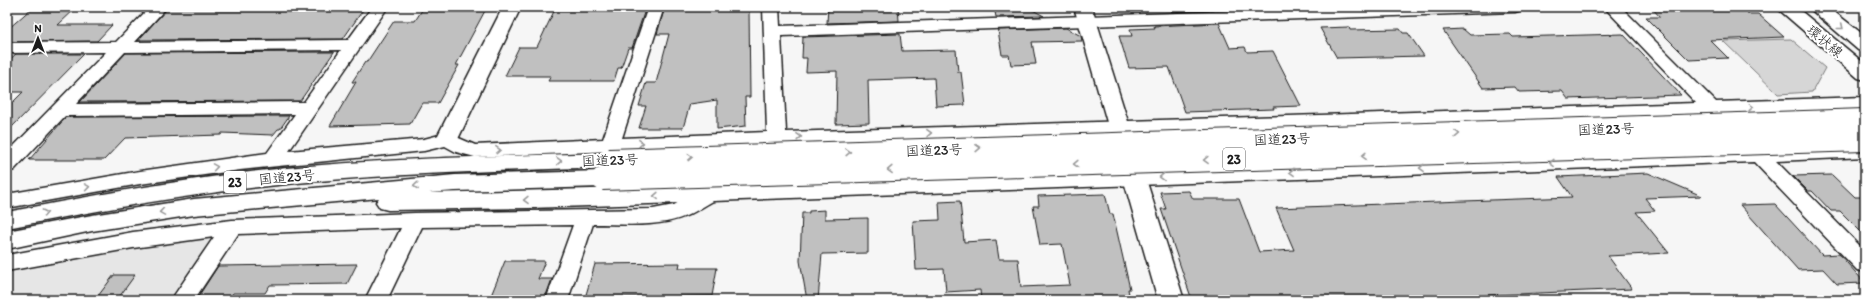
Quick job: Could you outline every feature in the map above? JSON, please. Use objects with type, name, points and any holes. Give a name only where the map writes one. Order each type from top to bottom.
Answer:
[{"type":"main road","points":[[447,139],[512,7]]},
{"type":"main road","name":"環状線","points":[[1785,7],[1865,74]]},
{"type":"main road","name":"環状線","points":[[1817,7],[1865,46]]},
{"type":"main road","points":[[1085,14],[1120,128],[1133,178],[1171,300]]},
{"type":"main road","name":"国道23号","points":[[7,220],[465,166],[1865,120]]},
{"type":"main road","name":"国道23号","points":[[465,166],[1865,140]]},
{"type":"main road","points":[[189,198],[301,166],[465,166]]},
{"type":"main road","points":[[189,198],[529,200],[709,194]]},
{"type":"main road","name":"国道23号","points":[[7,240],[92,223],[189,198]]},
{"type":"street","points":[[7,165],[159,7]]},
{"type":"street","points":[[273,159],[380,7]]},
{"type":"street","points":[[611,144],[656,7]]},
{"type":"street","points":[[771,7],[777,138]]},
{"type":"street","points":[[772,31],[1085,14],[1515,7]]},
{"type":"street","points":[[1612,7],[1712,108]]},
{"type":"street","points":[[7,48],[353,46]]},
{"type":"street","points":[[7,202],[82,187],[273,159],[424,145],[447,139],[464,148],[465,166],[611,144],[1865,103]]},
{"type":"street","points":[[59,110],[309,108]]},
{"type":"street","points":[[7,263],[133,240],[232,227],[416,220],[653,216],[679,212],[709,194],[1865,150]]},
{"type":"street","points":[[1759,155],[1865,264]]},
{"type":"street","points":[[557,300],[585,218]]},
{"type":"street","points":[[376,300],[416,220]]},
{"type":"street","points":[[182,300],[232,227]]},
{"type":"shaded area","points":[[1791,39],[1825,68],[1812,92],[1778,94],[1723,41]]},
{"type":"shaded area","points":[[219,236],[175,300],[7,300],[7,270],[116,250]]},
{"type":"building","points":[[33,7],[77,7],[58,25],[112,25],[97,41],[7,42],[7,30]]},
{"type":"building","points":[[169,7],[365,7],[343,39],[138,40]]},
{"type":"building","points":[[424,7],[487,7],[456,65],[459,65],[438,103],[422,103],[410,124],[330,126],[356,82],[352,82],[394,21],[415,21]]},
{"type":"building","points":[[556,7],[646,7],[632,48],[628,48],[621,68],[618,68],[614,81],[548,81],[551,76],[505,76],[519,47],[537,47]]},
{"type":"building","points":[[665,7],[735,7],[735,10],[749,9],[750,97],[745,97],[746,126],[717,129],[717,100],[690,104],[683,128],[639,128],[646,106],[639,106],[646,83],[656,83],[669,34],[657,34]]},
{"type":"building","points":[[828,7],[898,7],[899,21],[827,23]]},
{"type":"building","points":[[994,7],[1027,7],[1044,16],[996,17]]},
{"type":"building","points":[[1170,7],[1212,7],[1214,10],[1172,12]]},
{"type":"building","points":[[1651,7],[1748,7],[1748,14],[1758,14],[1784,37],[1710,40],[1728,58],[1689,60],[1646,17],[1660,17]]},
{"type":"building","points":[[1219,23],[1230,48],[1245,47],[1247,52],[1273,51],[1301,106],[1273,107],[1274,109],[1185,112],[1169,67],[1129,68],[1119,36],[1132,36],[1130,29],[1155,28],[1154,26]]},
{"type":"building","points":[[1349,27],[1350,30],[1400,29],[1403,33],[1408,33],[1424,56],[1337,58],[1320,28]]},
{"type":"building","points":[[1066,28],[1081,36],[1082,41],[1032,42],[1036,64],[1011,65],[1009,55],[1002,55],[998,30]]},
{"type":"building","points":[[1463,29],[1470,35],[1510,34],[1513,37],[1623,34],[1681,95],[1568,99],[1562,91],[1519,92],[1515,87],[1483,88],[1443,30]]},
{"type":"building","points":[[900,34],[902,51],[956,50],[958,72],[961,72],[965,105],[936,106],[934,78],[868,80],[869,123],[836,124],[837,71],[806,72],[807,58],[802,58],[803,37]]},
{"type":"building","points":[[334,52],[300,101],[80,102],[126,53]]},
{"type":"building","points":[[16,54],[84,54],[7,132],[7,108],[23,92],[7,92],[7,62]]},
{"type":"building","points":[[289,116],[280,129],[278,129],[273,135],[222,133],[221,135],[125,138],[104,160],[29,160],[66,117]]},
{"type":"building","points":[[1648,173],[1702,196],[1645,198],[1655,211],[1636,212],[1669,253],[1608,256],[1632,289],[1378,300],[1316,300],[1315,297],[1277,298],[1278,300],[1192,300],[1161,209],[1166,209],[1160,192],[1189,191],[1193,199],[1239,199],[1259,252],[1294,250],[1276,208],[1572,197],[1558,177]]},
{"type":"building","points":[[1832,175],[1855,197],[1865,197],[1865,236],[1840,211],[1831,211],[1812,191],[1808,191],[1793,176]]},
{"type":"building","points":[[1105,194],[1110,214],[1113,214],[1130,289],[1128,289],[1130,300],[981,300],[980,290],[946,292],[944,269],[916,270],[913,221],[940,220],[939,202],[960,201],[964,242],[996,240],[999,259],[1018,259],[1021,287],[1070,285],[1062,244],[1040,245],[1033,206],[1039,206],[1038,196]]},
{"type":"building","points":[[1775,204],[1822,255],[1839,254],[1865,283],[1837,284],[1823,269],[1798,270],[1740,205]]},
{"type":"building","points":[[825,210],[825,219],[868,218],[868,253],[822,254],[818,300],[807,300],[800,261],[802,213]]},
{"type":"building","points":[[505,261],[545,261],[538,279],[552,279],[545,298],[490,298]]},
{"type":"building","points":[[680,263],[679,268],[717,268],[712,296],[585,298],[595,264]]},
{"type":"building","points":[[357,264],[347,284],[270,285],[265,293],[233,293],[229,300],[196,300],[218,266]]},
{"type":"building","points":[[114,275],[135,275],[117,300],[95,300]]}]
